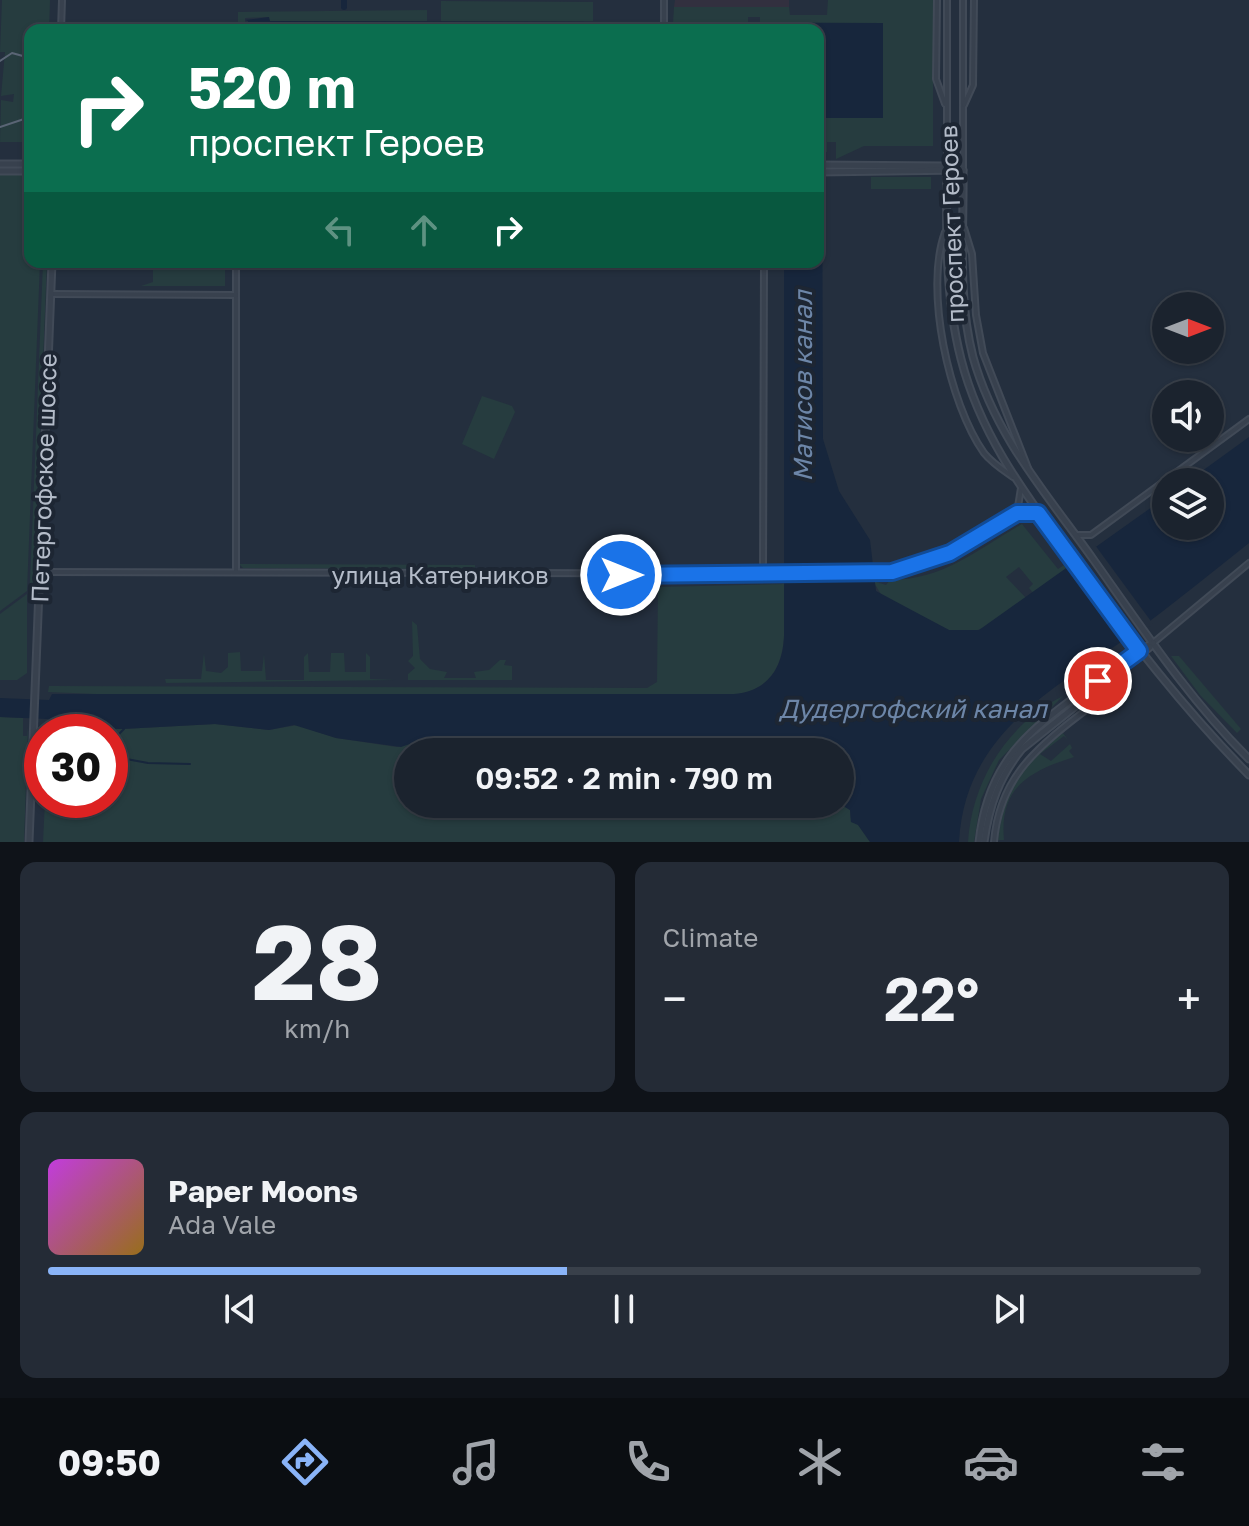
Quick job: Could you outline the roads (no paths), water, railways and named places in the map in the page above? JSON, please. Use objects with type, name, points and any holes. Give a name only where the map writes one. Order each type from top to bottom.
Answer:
[{"type":"street","points":[[61,24],[62,0]]},
{"type":"street","points":[[664,0],[664,24]]},
{"type":"street","points":[[937,0],[936,79],[947,106]]},
{"type":"street","name":"проспект Героев","points":[[947,0],[947,226],[952,314],[961,361],[980,416],[1013,477],[1141,654]]},
{"type":"street","name":"проспект Героев","points":[[963,0],[962,287],[973,357],[993,411],[1029,474],[1153,643]]},
{"type":"street","points":[[963,107],[973,85],[974,0]]},
{"type":"street","points":[[0,164],[24,164]]},
{"type":"street","points":[[826,169],[963,170]]},
{"type":"street","points":[[0,171],[24,171]]},
{"type":"street","points":[[947,226],[937,258],[940,315],[950,365],[983,452],[1013,477]]},
{"type":"street","points":[[964,228],[972,254],[976,315],[983,353],[1004,413],[1026,454],[1029,474]]},
{"type":"street","name":"Петергофское шоссе","points":[[29,842],[52,268]]},
{"type":"street","points":[[236,268],[236,573]]},
{"type":"street","points":[[763,574],[764,268]]},
{"type":"street","points":[[51,294],[236,295]]},
{"type":"street","points":[[1075,535],[1091,535],[1249,419]]},
{"type":"street","points":[[1021,488],[1017,513],[1038,513]]},
{"type":"street","name":"улица Катерников","points":[[40,572],[878,574],[950,553],[1017,513]]},
{"type":"street","points":[[1087,551],[1091,535]]},
{"type":"street","points":[[982,842],[993,798],[1010,764],[1043,730],[1115,676],[1249,563]]},
{"type":"street","points":[[1153,643],[1195,700],[1249,759]]},
{"type":"street","points":[[1141,654],[1189,713],[1249,775]]},
{"type":"street","points":[[982,842],[987,796],[995,776],[1018,744],[1141,654]]},
{"type":"street","points":[[994,842],[999,809],[1021,765],[1043,742],[1106,695],[1115,676]]},
{"type":"water","name":"Дудергофский канал","points":[[269,17],[270,21],[883,23],[883,118],[824,118],[824,24],[248,24],[245,20]]},
{"type":"water","name":"Дудергофский канал","points":[[784,268],[822,268],[823,439],[839,491],[870,540],[876,591],[949,630],[979,630],[1152,507],[1152,540],[1224,540],[1224,468],[1206,468],[1249,437],[1249,543],[1149,622],[1045,695],[1019,717],[996,742],[978,771],[965,804],[959,842],[870,842],[858,825],[851,822],[851,818],[854,818],[854,738],[394,738],[394,746],[336,738],[294,725],[269,730],[215,724],[128,729],[128,714],[24,714],[24,718],[0,717],[0,698],[49,700],[52,694],[734,694],[764,683],[777,668],[783,648]]},
{"type":"waterway","points":[[344,0],[344,7]]},
{"type":"waterway","points":[[128,759],[190,764]]},
{"type":"tram line","points":[[0,61],[12,53],[24,56]]},
{"type":"tram line","points":[[0,127],[24,119]]},
{"type":"water label","name":"Матисов канал","points":[[802,386]]}]
